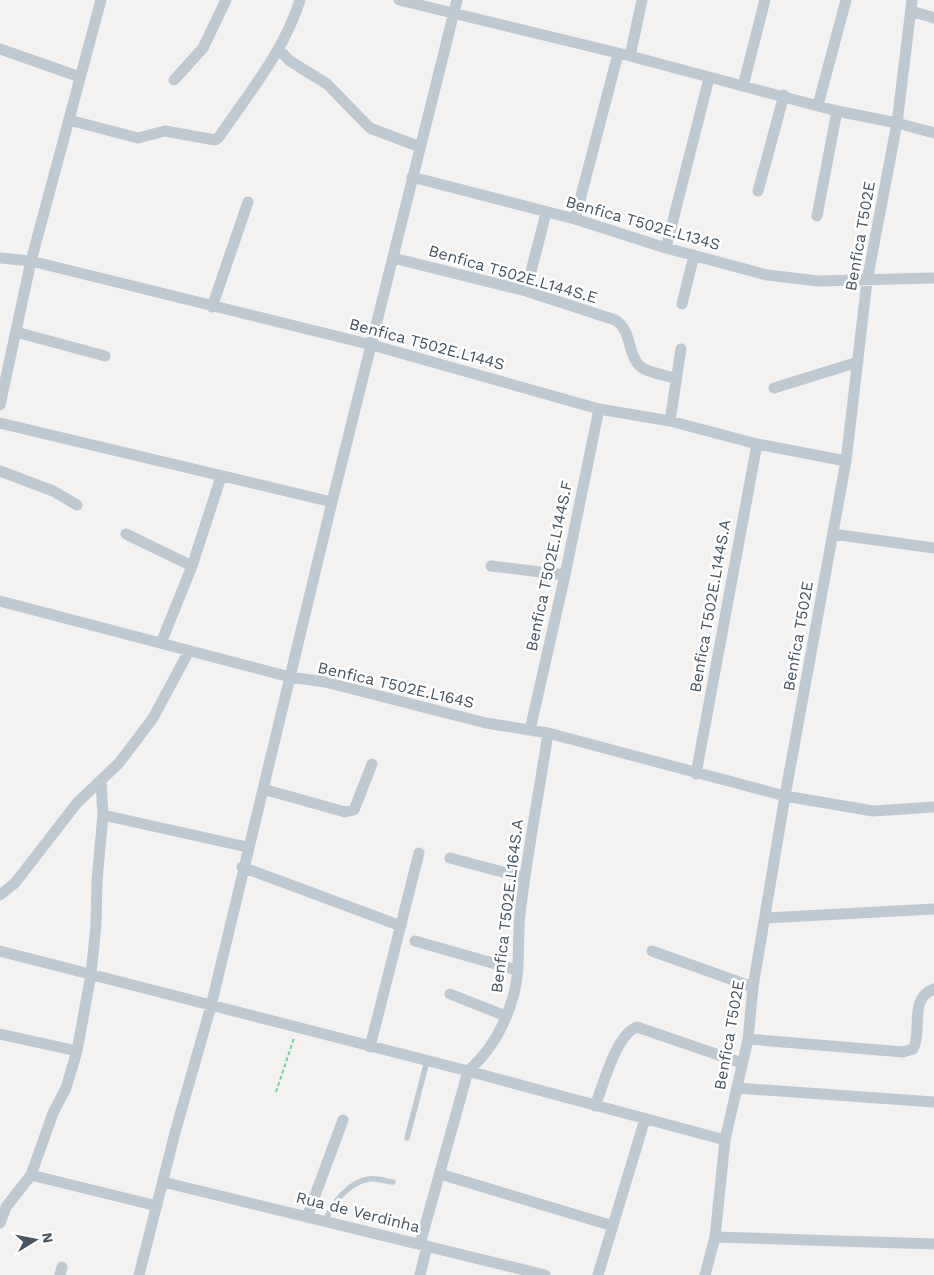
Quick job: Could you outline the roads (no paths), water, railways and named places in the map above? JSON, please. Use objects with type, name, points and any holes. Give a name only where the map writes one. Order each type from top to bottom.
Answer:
[{"type":"street","points":[[0,406],[31,261],[101,0]]},
{"type":"street","points":[[174,80],[203,48],[226,0]]},
{"type":"street","points":[[69,120],[138,138],[165,131],[215,140],[220,137],[279,50],[294,19],[300,0]]},
{"type":"street","points":[[399,0],[784,95],[837,111],[897,123],[934,133]]},
{"type":"street","points":[[140,1275],[210,1006],[242,867],[457,0]]},
{"type":"street","points":[[575,219],[642,0]]},
{"type":"street","points":[[743,86],[764,0]]},
{"type":"street","points":[[818,104],[846,0]]},
{"type":"street","points":[[912,5],[934,18]]},
{"type":"street","name":"Benfica T502E","points":[[705,1275],[715,1237],[725,1140],[748,1039],[753,986],[766,918],[785,796],[846,461],[867,280],[897,123],[912,5]]},
{"type":"street","points":[[0,49],[80,77]]},
{"type":"street","points":[[279,50],[290,61],[327,84],[370,128],[420,147]]},
{"type":"street","points":[[666,248],[709,78]]},
{"type":"street","points":[[758,190],[784,95]]},
{"type":"street","points":[[817,216],[837,111]]},
{"type":"street","name":"Benfica T502E.L134S","points":[[412,177],[575,219],[666,248],[767,275],[818,281],[934,278]]},
{"type":"street","points":[[212,307],[248,202]]},
{"type":"street","points":[[526,291],[546,213]]},
{"type":"street","points":[[682,304],[694,255]]},
{"type":"street","name":"Benfica T502E.L144S","points":[[0,258],[31,261],[212,307],[372,344],[599,409],[670,421],[757,444],[846,461]]},
{"type":"street","name":"Benfica T502E.L144S.E","points":[[393,258],[526,291],[615,320],[623,324],[637,362],[642,368],[675,378]]},
{"type":"street","points":[[16,332],[105,356]]},
{"type":"street","points":[[670,421],[675,378],[681,349]]},
{"type":"street","points":[[774,388],[858,362]]},
{"type":"street","name":"Benfica T502E.L144S.F","points":[[530,730],[565,575],[599,409]]},
{"type":"street","points":[[0,423],[332,502]]},
{"type":"street","name":"Benfica T502E.L144S.A","points":[[696,774],[757,444]]},
{"type":"street","points":[[0,471],[52,491],[77,505]]},
{"type":"street","points":[[161,643],[192,566],[221,477]]},
{"type":"street","points":[[126,534],[192,566]]},
{"type":"street","points":[[832,534],[934,548]]},
{"type":"street","points":[[491,566],[565,575]]},
{"type":"street","name":"Benfica T502E.L164S","points":[[0,601],[290,677],[325,682],[447,714],[548,733],[696,774],[785,796],[873,811],[934,807]]},
{"type":"street","points":[[0,895],[15,884],[77,803],[119,763],[153,718],[189,650]]},
{"type":"street","name":"Benfica T502E.L164S.A","points":[[420,1275],[423,1245],[468,1071],[481,1060],[506,1016],[514,995],[525,878],[548,733]]},
{"type":"street","points":[[262,789],[345,812],[354,810],[372,764]]},
{"type":"street","points":[[0,1223],[6,1207],[31,1175],[53,1113],[66,1088],[77,1051],[91,974],[103,815],[101,782]]},
{"type":"street","points":[[103,815],[248,847]]},
{"type":"street","points":[[370,1047],[419,853]]},
{"type":"street","points":[[450,858],[525,878]]},
{"type":"street","points":[[242,867],[401,926]]},
{"type":"street","points":[[766,918],[934,909]]},
{"type":"street","points":[[415,941],[517,970]]},
{"type":"street","points":[[0,951],[468,1071],[725,1140]]},
{"type":"street","points":[[652,951],[753,986]]},
{"type":"street","points":[[748,1039],[903,1052],[913,1049],[916,1042],[916,1018],[919,1002],[924,994],[934,989]]},
{"type":"street","points":[[450,994],[506,1016]]},
{"type":"street","points":[[595,1106],[619,1045],[629,1030],[637,1027],[742,1063]]},
{"type":"street","points":[[0,1034],[77,1051]]},
{"type":"street","points":[[737,1088],[934,1102]]},
{"type":"street","points":[[598,1275],[645,1119]]},
{"type":"street","points":[[307,1217],[343,1120]]},
{"type":"street","points":[[440,1174],[613,1226]]},
{"type":"street","points":[[31,1175],[157,1206]]},
{"type":"street","name":"Rua de Verdinha","points":[[163,1182],[544,1275]]},
{"type":"street","points":[[715,1237],[934,1244]]},
{"type":"lane","points":[[407,1138],[427,1061]]},
{"type":"lane","points":[[326,1221],[328,1214],[337,1201],[359,1182],[369,1179],[393,1182]]}]
